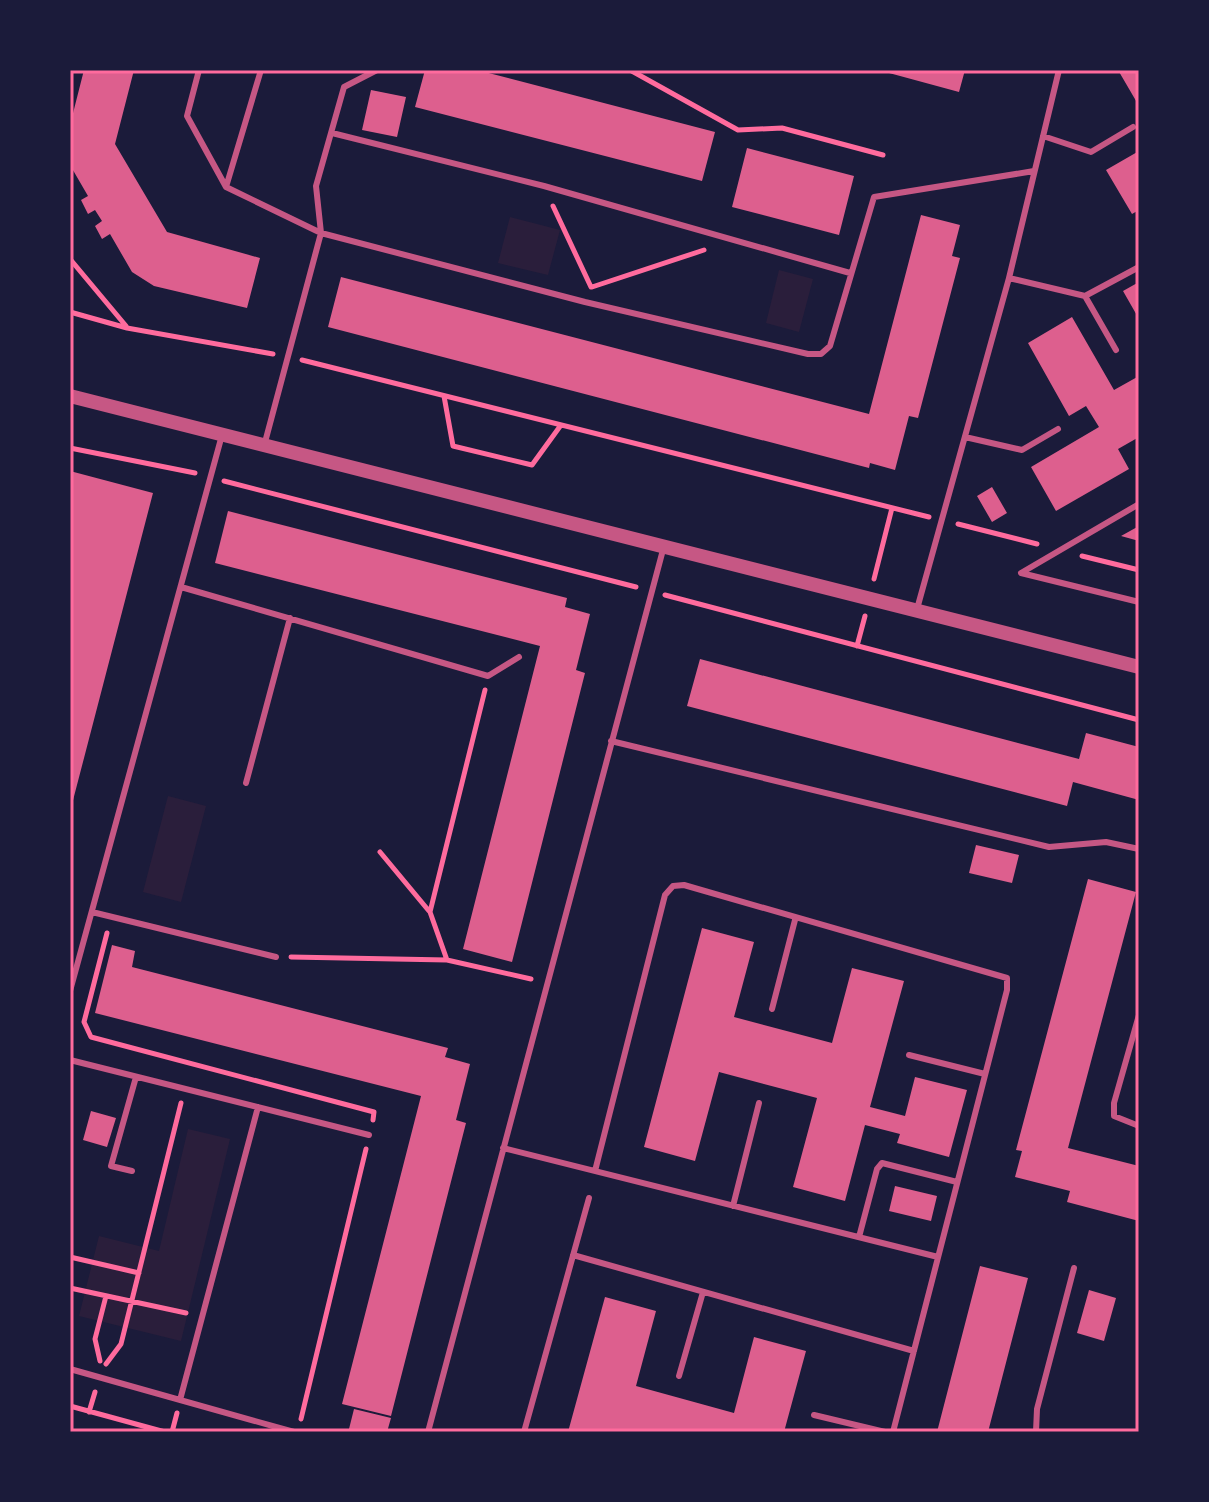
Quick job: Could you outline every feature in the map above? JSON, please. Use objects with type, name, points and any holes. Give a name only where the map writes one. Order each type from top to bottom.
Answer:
[{"type":"street","points":[[70,396],[1139,667]]},
{"type":"lane","points":[[199,70],[187,116],[226,187],[321,233],[585,302],[808,354],[821,354],[830,346],[874,197],[1034,171]]},
{"type":"lane","points":[[226,187],[261,70]]},
{"type":"lane","points":[[264,446],[321,233],[316,186],[344,87],[377,70]]},
{"type":"lane","points":[[917,609],[1009,278],[1059,70]]},
{"type":"lane","points":[[1043,136],[1091,152],[1133,127]]},
{"type":"lane","points":[[332,133],[544,186],[850,273]]},
{"type":"lane","points":[[1009,278],[1085,296],[1139,267]]},
{"type":"lane","points":[[1085,296],[1116,350]]},
{"type":"lane","points":[[965,437],[1022,450],[1058,429]]},
{"type":"lane","points":[[70,991],[222,435]]},
{"type":"lane","points":[[1139,504],[1021,573],[1139,602]]},
{"type":"lane","points":[[428,1432],[664,546]]},
{"type":"lane","points":[[181,587],[488,676],[519,657]]},
{"type":"lane","points":[[246,783],[290,618]]},
{"type":"lane","points":[[611,741],[1049,847],[1106,842],[1139,849]]},
{"type":"lane","points":[[595,1171],[665,895],[673,886],[684,885],[795,920],[1007,978],[893,1432]]},
{"type":"lane","points":[[92,912],[276,957]]},
{"type":"lane","points":[[772,1009],[795,920]]},
{"type":"lane","points":[[1139,1015],[1114,1103],[1114,1116],[1139,1126]]},
{"type":"lane","points":[[909,1055],[985,1074]]},
{"type":"lane","points":[[70,1060],[369,1135]]},
{"type":"lane","points":[[132,1171],[111,1166],[136,1077]]},
{"type":"lane","points":[[733,1206],[759,1103]]},
{"type":"lane","points":[[180,1400],[258,1107]]},
{"type":"lane","points":[[503,1148],[938,1257]]},
{"type":"lane","points":[[859,1237],[877,1169],[882,1163],[957,1182]]},
{"type":"lane","points":[[524,1432],[589,1198]]},
{"type":"lane","points":[[573,1255],[914,1351]]},
{"type":"lane","points":[[1036,1432],[1037,1409],[1074,1268]]},
{"type":"lane","points":[[679,1376],[703,1292]]},
{"type":"lane","points":[[70,1369],[296,1432]]},
{"type":"lane","points":[[814,1415],[885,1432]]},
{"type":"path","points":[[630,70],[738,130],[782,128],[883,155]]},
{"type":"path","points":[[544,186],[591,287],[737,239]]},
{"type":"path","points":[[70,259],[127,328]]},
{"type":"path","points":[[70,312],[127,328],[286,356],[1139,570]]},
{"type":"path","points":[[444,396],[453,446],[532,465],[561,425]]},
{"type":"path","points":[[70,448],[211,477],[1139,720]]},
{"type":"path","points":[[430,912],[488,676]]},
{"type":"path","points":[[380,852],[430,912],[447,960]]},
{"type":"path","points":[[111,917],[84,1022],[91,1037],[374,1112],[296,1432]]},
{"type":"path","points":[[276,957],[447,960],[532,979]]},
{"type":"path","points":[[106,1296],[95,1339],[102,1369],[121,1344],[192,1063]]},
{"type":"path","points":[[70,1257],[140,1273]]},
{"type":"path","points":[[70,1288],[203,1317]]},
{"type":"path","points":[[89,1412],[99,1378]]},
{"type":"path","points":[[70,1406],[165,1432]]},
{"type":"shaded area","points":[[510,217],[560,230],[548,275],[498,263]]},
{"type":"shaded area","points":[[779,270],[813,279],[799,332],[766,323]]},
{"type":"shaded area","points":[[168,796],[206,806],[181,902],[143,892]]},
{"type":"shaded area","points":[[188,1129],[230,1139],[181,1341],[79,1316],[99,1236],[159,1251]]},
{"type":"building","points":[[84,70],[134,70],[115,144],[167,232],[260,258],[247,308],[154,286],[132,272],[110,234],[102,239],[95,226],[102,221],[95,210],[88,214],[81,200],[88,196],[70,165],[70,125]]},
{"type":"building","points":[[425,70],[477,70],[715,132],[702,181],[415,107]]},
{"type":"building","points":[[878,70],[965,70],[959,92]]},
{"type":"building","points":[[1118,70],[1139,70],[1139,106]]},
{"type":"building","points":[[371,90],[406,97],[397,137],[362,130]]},
{"type":"building","points":[[747,148],[854,176],[839,235],[732,207]]},
{"type":"building","points":[[1139,151],[1139,210],[1132,214],[1106,170]]},
{"type":"building","points":[[921,215],[960,225],[952,256],[960,258],[918,418],[909,416],[895,470],[870,463],[869,468],[328,327],[341,277],[869,414]]},
{"type":"building","points":[[1139,282],[1139,319],[1123,291]]},
{"type":"building","points":[[1072,317],[1114,390],[1139,376],[1139,437],[1118,449],[1129,469],[1056,511],[1031,467],[1099,427],[1086,406],[1069,416],[1028,343]]},
{"type":"building","points":[[70,471],[153,493],[71,808],[70,808]]},
{"type":"building","points":[[992,487],[1007,513],[992,522],[977,496]]},
{"type":"building","points":[[228,511],[567,598],[565,607],[590,614],[576,670],[585,673],[512,962],[463,949],[540,646],[215,563]]},
{"type":"building","points":[[1139,526],[1139,541],[1121,536]]},
{"type":"building","points":[[700,659],[1079,759],[1086,733],[1139,747],[1139,800],[1073,782],[1067,806],[687,706]]},
{"type":"building","points":[[976,845],[1019,855],[1012,883],[969,873]]},
{"type":"building","points":[[1088,879],[1136,892],[1068,1148],[1139,1166],[1139,1221],[1067,1202],[1070,1191],[1015,1177],[1022,1151],[1016,1150]]},
{"type":"building","points":[[702,928],[754,942],[734,1017],[832,1043],[852,968],[904,981],[870,1107],[905,1116],[915,1077],[967,1090],[949,1157],[897,1143],[900,1134],[865,1125],[845,1201],[793,1187],[817,1098],[719,1072],[695,1161],[644,1147]]},
{"type":"building","points":[[112,945],[135,951],[132,967],[448,1048],[445,1057],[470,1064],[456,1120],[466,1123],[391,1416],[342,1404],[421,1096],[95,1013]]},
{"type":"building","points":[[91,1111],[116,1118],[107,1147],[83,1140]]},
{"type":"building","points":[[895,1186],[937,1196],[931,1221],[889,1211]]},
{"type":"building","points":[[980,1266],[1028,1278],[988,1432],[937,1432]]},
{"type":"building","points":[[1089,1290],[1116,1298],[1104,1341],[1077,1333]]},
{"type":"building","points":[[605,1297],[656,1311],[636,1386],[734,1413],[754,1337],[806,1351],[784,1432],[568,1432]]},
{"type":"building","points":[[354,1409],[391,1418],[387,1432],[349,1429]]}]
